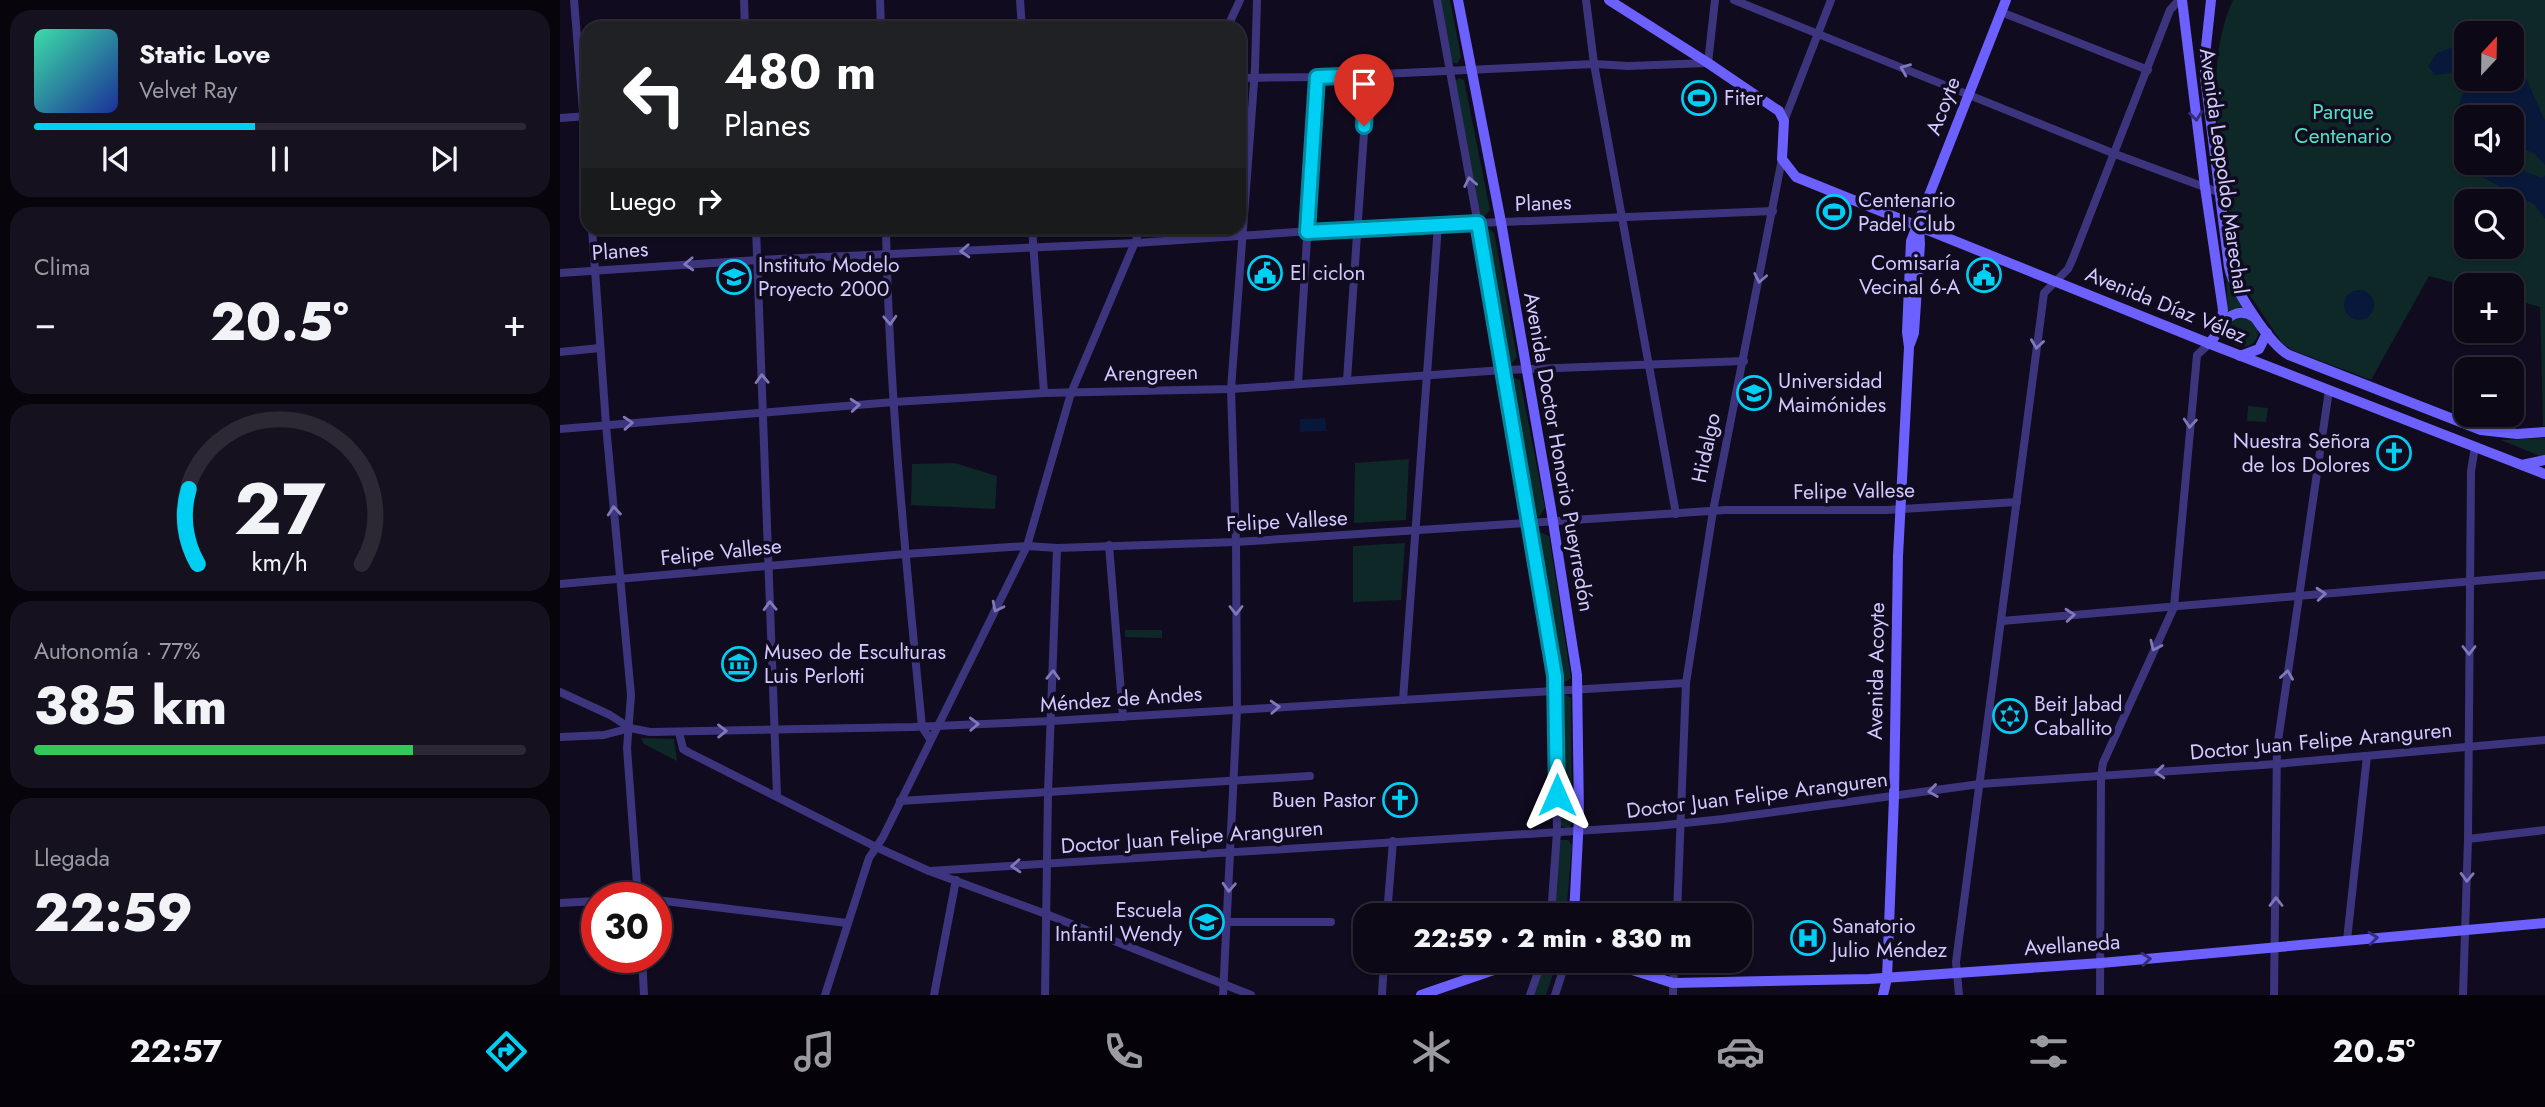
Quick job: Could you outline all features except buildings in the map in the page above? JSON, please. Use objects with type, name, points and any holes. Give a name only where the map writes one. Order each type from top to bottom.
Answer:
[{"type":"main road","name":"Avenida Doctor Honorio Pueyrredón","points":[[1458,0],[1527,369],[1578,689],[1578,831],[1575,903]]},
{"type":"main road","points":[[1609,0],[1772,105],[1784,121]]},
{"type":"main road","name":"Acoyte","points":[[1918,226],[2006,0]]},
{"type":"main road","name":"Avenida Leopoldo Marechal","points":[[2180,0],[2222,302],[2223,323],[2209,344]]},
{"type":"main road","name":"Avenida Leopoldo Marechal","points":[[2211,0],[2205,77],[2231,278],[2242,299],[2267,333]]},
{"type":"main road","name":"Hidalgo","points":[[1782,159],[1784,121]]},
{"type":"main road","name":"Avenida Díaz Vélez","points":[[1782,159],[1796,177],[2239,356],[2545,474]]},
{"type":"main road","name":"Avenida Acoyte","points":[[1883,995],[1887,978],[1894,797],[1900,509],[1909,347],[1914,333],[1920,244],[1918,226]]},
{"type":"main road","points":[[2223,323],[2233,314],[2242,312],[2259,321]]},
{"type":"main road","points":[[2239,356],[2259,349],[2267,333]]},
{"type":"main road","name":"Avenida Díaz Vélez","points":[[2267,333],[2284,352],[2472,427],[2497,433]]},
{"type":"main road","points":[[2321,368],[2329,390]]},
{"type":"main road","points":[[2475,447],[2482,436],[2545,432]]},
{"type":"main road","points":[[2522,465],[2545,460]]},
{"type":"main road","name":"Avellaneda","points":[[1634,973],[1673,989],[1887,978],[2101,963],[2545,923]]},
{"type":"main road","points":[[1421,995],[1485,973]]},
{"type":"street","points":[[574,0],[581,68]]},
{"type":"street","points":[[744,0],[745,21]]},
{"type":"street","points":[[880,0],[881,21]]},
{"type":"street","points":[[1020,0],[1021,21]]},
{"type":"street","points":[[1230,21],[1240,0]]},
{"type":"street","points":[[1246,183],[1257,0]]},
{"type":"street","points":[[1437,0],[1504,370],[1556,690],[1557,832],[1552,903]]},
{"type":"street","points":[[1586,0],[1594,64],[1676,514]]},
{"type":"street","points":[[1246,78],[1594,64],[1628,66],[1708,63],[1715,0]]},
{"type":"street","points":[[1734,0],[2115,154],[2218,192]]},
{"type":"street","name":"Hidalgo","points":[[1784,121],[1830,0]]},
{"type":"street","points":[[1959,995],[1956,973],[2044,293],[2068,269],[2170,9],[2180,0]]},
{"type":"street","points":[[2001,12],[2148,70]]},
{"type":"street","points":[[1347,380],[1367,75]]},
{"type":"street","points":[[1297,383],[1317,77]]},
{"type":"street","points":[[560,118],[581,116]]},
{"type":"street","name":"Hidalgo","points":[[1678,903],[1686,683],[1713,511],[1782,159]]},
{"type":"street","name":"Planes","points":[[560,272],[1135,243],[1356,228],[1773,211]]},
{"type":"street","points":[[1403,699],[1438,225]]},
{"type":"street","points":[[594,235],[606,425],[631,695],[628,748],[637,882]]},
{"type":"street","points":[[756,235],[777,796]]},
{"type":"street","points":[[886,235],[905,554],[922,727],[930,739]]},
{"type":"street","points":[[1032,235],[1044,393]]},
{"type":"street","points":[[825,995],[869,859],[1027,546],[1071,393],[1138,235]]},
{"type":"street","points":[[1223,995],[1237,709],[1236,542],[1231,388],[1242,236]]},
{"type":"street","points":[[2100,995],[2101,776],[2108,747],[2174,607],[2197,355],[2209,344]]},
{"type":"street","points":[[560,352],[600,348]]},
{"type":"street","name":"Arengreen","points":[[560,429],[894,402],[1044,393],[1231,388],[1504,370],[1744,361]]},
{"type":"street","points":[[2274,995],[2276,764],[2329,390]]},
{"type":"street","points":[[2463,995],[2468,839],[2471,471],[2475,447]]},
{"type":"street","name":"Felipe Vallese","points":[[560,584],[1027,546],[1057,548],[1236,542],[1713,511],[1900,509],[2017,502]]},
{"type":"street","points":[[1109,545],[1123,717]]},
{"type":"street","points":[[1045,995],[1048,792],[1057,548]]},
{"type":"street","points":[[2002,621],[2545,575]]},
{"type":"street","name":"Méndez de Andes","points":[[560,737],[604,735],[630,728],[650,732],[775,731],[1051,721],[1686,683]]},
{"type":"street","points":[[560,692],[610,715],[630,728]]},
{"type":"street","points":[[679,732],[683,749],[876,847],[929,871],[1251,995]]},
{"type":"street","name":"Doctor Juan Felipe Aranguren","points":[[929,871],[1682,823],[1980,785],[2276,764],[2545,740]]},
{"type":"street","points":[[2347,940],[2367,756]]},
{"type":"street","points":[[900,801],[1310,776]]},
{"type":"street","points":[[2468,839],[2545,830]]},
{"type":"street","points":[[1388,903],[1392,841]]},
{"type":"street","points":[[934,995],[956,880]]},
{"type":"street","points":[[560,903],[581,902]]},
{"type":"street","points":[[672,903],[847,923]]},
{"type":"street","points":[[1227,922],[1331,922]]},
{"type":"street","points":[[643,973],[644,995]]},
{"type":"street","points":[[1382,995],[1383,973]]},
{"type":"street","points":[[1530,995],[1538,973]]},
{"type":"street","points":[[1555,995],[1562,973]]},
{"type":"green space","points":[[1439,0],[1450,0],[1461,57],[1457,64],[1451,61]]},
{"type":"green space","name":"Parque Centenario","points":[[2233,0],[2545,0],[2545,426],[2540,307],[2524,303],[2524,273],[2454,273],[2454,283],[2429,276],[2371,380],[2292,350],[2282,343],[2243,285],[2238,273],[2218,135],[2217,64],[2222,31]]},
{"type":"green space","points":[[1459,78],[1464,80],[1490,210],[1485,216],[1479,214],[1454,82]]},
{"type":"green space","points":[[1489,228],[1494,233],[1517,357],[1512,363],[1505,360],[1482,232]]},
{"type":"green space","points":[[2226,277],[2242,307],[2228,311]]},
{"type":"green space","points":[[2243,317],[2254,321],[2258,332],[2254,343],[2243,347],[2232,343],[2228,332],[2232,321]]},
{"type":"green space","points":[[1514,378],[1520,380],[1545,508],[1539,517],[1531,511],[1509,383]]},
{"type":"green space","points":[[2248,406],[2268,408],[2266,422],[2247,421]]},
{"type":"green space","points":[[2545,438],[2545,455],[2540,456],[2501,440]]},
{"type":"green space","points":[[1409,459],[1406,520],[1354,523],[1355,463]]},
{"type":"green space","points":[[955,463],[997,476],[995,509],[911,505],[912,464]]},
{"type":"green space","points":[[1540,532],[1549,536],[1571,678],[1565,682],[1559,681],[1537,538]]},
{"type":"green space","points":[[1405,543],[1401,600],[1353,602],[1353,546]]},
{"type":"green space","points":[[1125,630],[1162,630],[1162,638],[1125,637]]},
{"type":"green space","points":[[1566,695],[1571,698],[1572,823],[1569,828],[1561,826],[1559,822],[1560,698]]},
{"type":"green space","points":[[641,738],[674,739],[677,761],[644,744]]},
{"type":"green space","points":[[1561,840],[1568,840],[1572,845],[1567,903],[1555,903],[1558,844]]},
{"type":"green space","points":[[1540,973],[1553,973],[1546,995],[1533,995]]},
{"type":"water","points":[[2454,48],[2454,73],[2435,75],[2428,66],[2437,53]]},
{"type":"water","points":[[2524,74],[2545,121],[2545,165],[2535,154],[2524,149],[2524,105],[2459,105],[2464,91],[2524,91]]},
{"type":"water","points":[[2524,171],[2542,178],[2545,175],[2545,219],[2535,205],[2524,199],[2524,189],[2505,189],[2480,175],[2524,175]]},
{"type":"water","points":[[2359,290],[2365,291],[2373,299],[2373,311],[2365,319],[2359,320],[2353,319],[2345,311],[2344,305],[2345,299],[2353,291]]},
{"type":"water","points":[[1325,418],[1326,431],[1300,432],[1300,419]]},
{"type":"place","name":"Fiter","points":[[1699,98]]},
{"type":"place","name":"Centenario Padel Club","points":[[1834,212]]},
{"type":"place","name":"El ciclon","points":[[1265,273]]},
{"type":"place","name":"Comisaría Vecinal 6-A","points":[[1984,275]]},
{"type":"place","name":"Instituto Modelo Proyecto 2000","points":[[734,277]]},
{"type":"place","name":"Universidad Maimónides","points":[[1754,393]]},
{"type":"place","name":"Nuestra Señora de los Dolores","points":[[2394,453]]},
{"type":"place","name":"Museo de Esculturas Luis Perlotti","points":[[739,664]]},
{"type":"place","name":"Beit Jabad Caballito","points":[[2010,716]]},
{"type":"place","name":"Buen Pastor","points":[[1400,800]]},
{"type":"place","name":"Escuela Infantil Wendy","points":[[1207,922]]},
{"type":"place","name":"Sanatorio Julio Méndez","points":[[1808,938]]},
{"type":"route","points":[[1364,126],[1367,75],[1317,77],[1307,232],[1478,223],[1555,676],[1557,795]]}]
